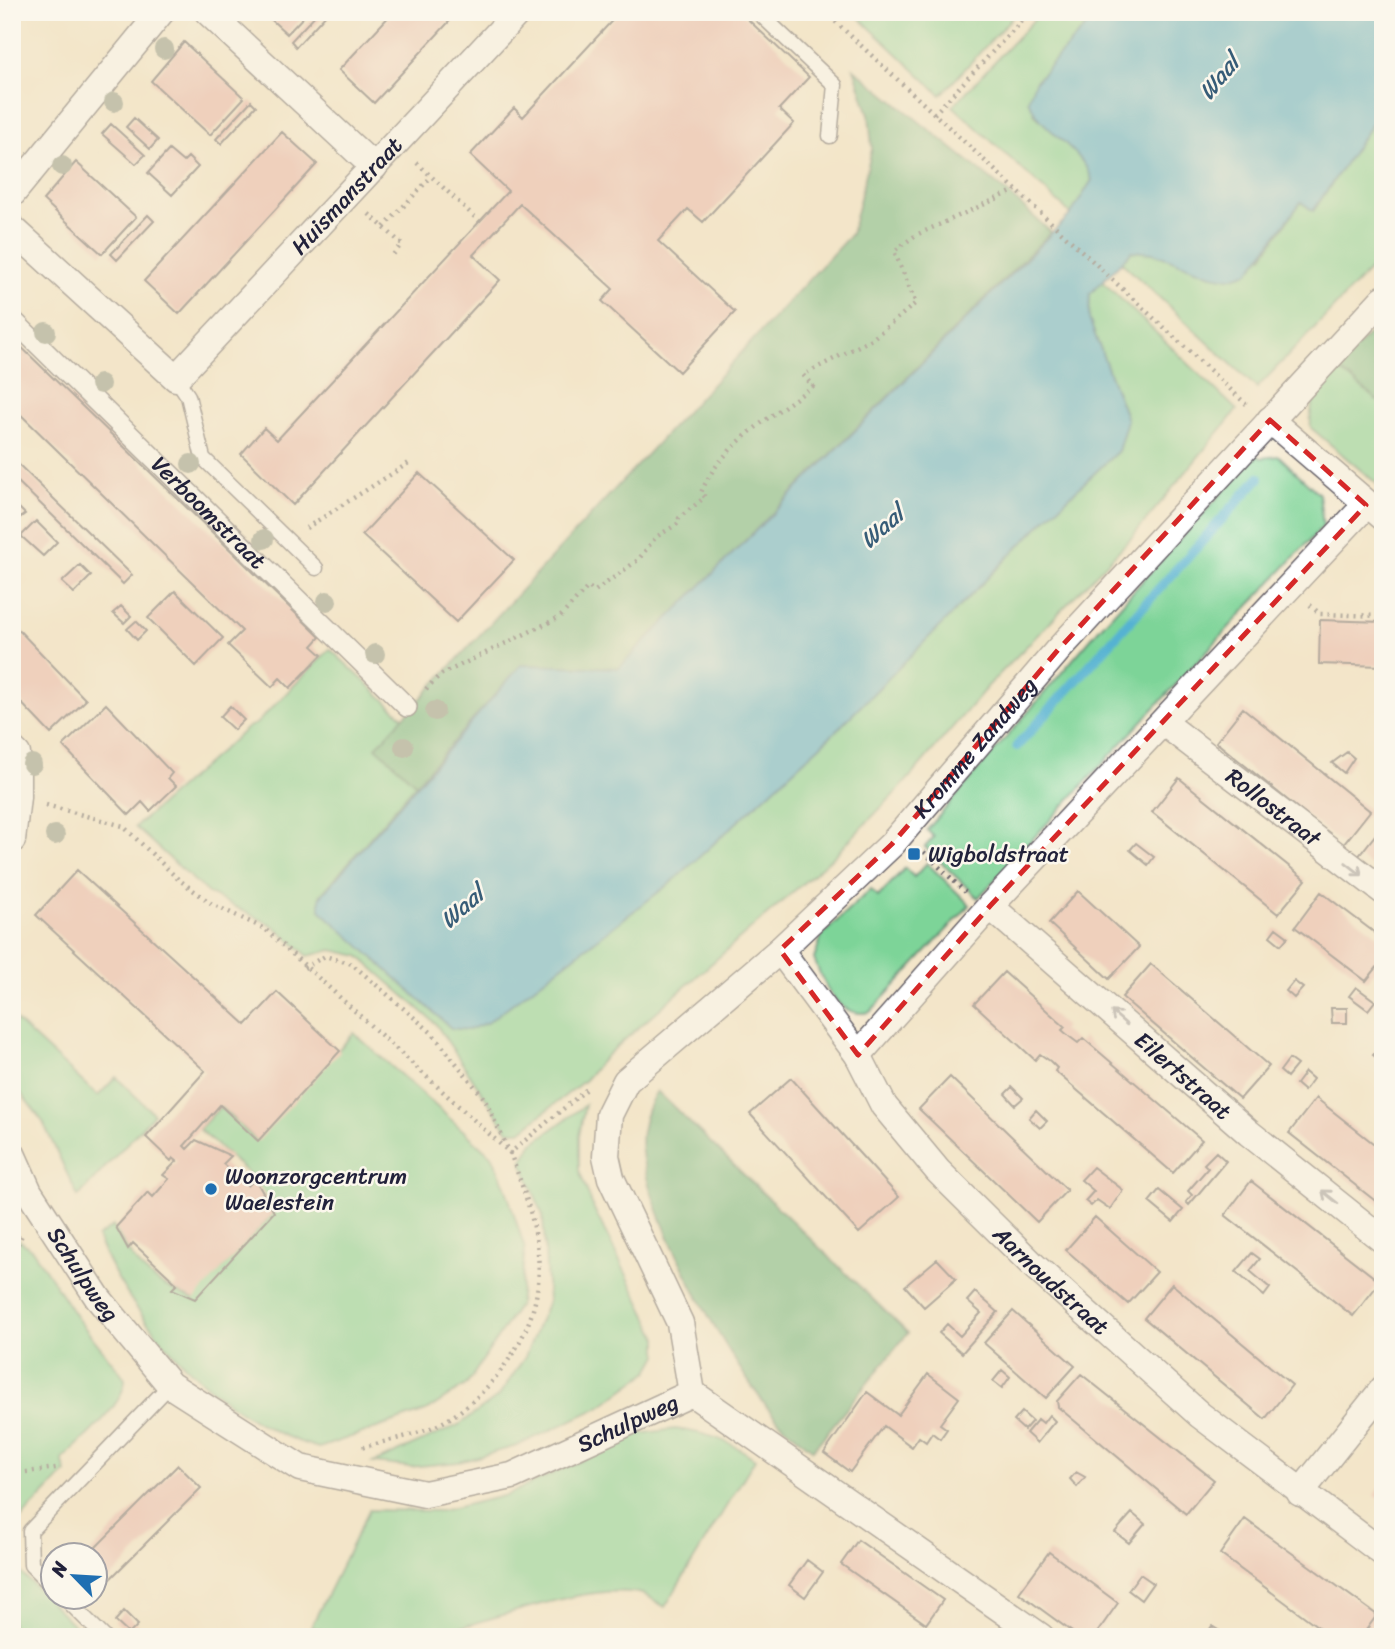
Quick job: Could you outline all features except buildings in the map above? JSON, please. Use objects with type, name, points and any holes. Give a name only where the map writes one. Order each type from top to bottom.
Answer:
[{"type":"street","points":[[12,194],[161,12]]},
{"type":"street","points":[[208,12],[374,167]]},
{"type":"street","name":"Huismanstraat","points":[[176,378],[518,12]]},
{"type":"street","points":[[12,228],[176,378]]},
{"type":"street","name":"Kromme Zandweg","points":[[692,1393],[680,1324],[611,1178],[606,1156],[609,1115],[626,1081],[780,950],[903,832],[1058,650],[1383,299]]},
{"type":"street","name":"Verboomstraat","points":[[12,319],[407,707]]},
{"type":"street","points":[[858,1055],[990,906],[1290,587],[1375,511],[1270,420]]},
{"type":"street","name":"Rollostraat","points":[[1164,723],[1383,891]]},
{"type":"street","points":[[12,749],[17,754],[17,797],[12,840]]},
{"type":"street","name":"Eilertstraat","points":[[990,906],[1250,1133],[1383,1240]]},
{"type":"street","name":"Aarnoudstraat","points":[[780,950],[858,1055],[884,1106],[908,1137],[1024,1256],[1199,1415],[1383,1553]]},
{"type":"street","name":"Schulpweg","points":[[12,1154],[21,1194],[98,1298],[170,1385],[300,1468],[425,1494],[512,1476],[692,1393],[1041,1637]]},
{"type":"street","points":[[1300,1493],[1383,1389]]},
{"type":"lane","points":[[758,12],[835,85],[830,136]]},
{"type":"lane","points":[[176,378],[188,396],[203,458],[316,568]]},
{"type":"lane","points":[[38,1572],[31,1565],[30,1531],[170,1385]]},
{"type":"lane","points":[[76,1610],[104,1637]]},
{"type":"path","points":[[825,12],[1244,404],[1270,420]]},
{"type":"path","points":[[934,114],[1030,12]]},
{"type":"path","points":[[397,143],[480,222]]},
{"type":"path","points":[[384,227],[431,177]]},
{"type":"path","points":[[407,707],[440,675],[560,617],[588,587],[595,591],[638,560],[656,537],[679,523],[679,518],[705,497],[701,493],[709,476],[725,455],[813,386],[803,375],[872,339],[916,303],[894,251],[916,235],[1016,190]]},
{"type":"path","points":[[348,194],[402,244],[392,256]]},
{"type":"path","points":[[291,544],[311,522],[412,461]]},
{"type":"path","points":[[1290,587],[1320,614],[1383,616]]},
{"type":"path","points":[[17,797],[123,826],[178,879],[212,904],[265,929],[304,968],[510,1153]]},
{"type":"path","points":[[903,832],[975,901],[990,906]]},
{"type":"path","points":[[304,968],[325,956],[352,964],[432,1033],[484,1098],[529,1201],[539,1249],[538,1299],[518,1348],[485,1391],[435,1427],[351,1452]]},
{"type":"path","points":[[510,1153],[589,1088],[626,1081]]},
{"type":"highlighted area","points":[[1270,420],[1366,505],[990,906],[858,1055],[780,950],[892,844],[1058,650]]},
{"type":"green space","points":[[853,12],[1017,12],[941,95]]},
{"type":"green space","points":[[1041,12],[1099,12],[1035,82],[1034,114],[1086,162],[1092,180],[1071,214],[953,106]]},
{"type":"green space","points":[[854,69],[1004,190],[1051,232],[619,668],[521,665],[416,784],[376,747],[851,234],[872,149],[869,115]]},
{"type":"green space","points":[[1383,107],[1383,256],[1257,388],[1120,261],[1132,251],[1153,253],[1212,275],[1263,256],[1301,202],[1314,210]]},
{"type":"green space","points":[[1102,281],[1237,410],[1133,536],[988,686],[903,785],[835,855],[605,1057],[585,1080],[521,1131],[508,1131],[435,1023],[359,956],[332,950],[308,956],[274,926],[209,894],[135,827],[248,727],[256,724],[330,649],[404,718],[377,747],[416,784],[320,896],[451,1028],[469,1029],[488,1022],[673,881],[836,731],[1050,515],[1118,451],[1127,419],[1089,319],[1090,294]]},
{"type":"green space","points":[[1383,319],[1383,405],[1337,368]]},
{"type":"green space","points":[[1337,368],[1383,405],[1383,489],[1311,428],[1311,410],[1316,395]]},
{"type":"green space","points":[[1256,455],[1261,458],[1279,456],[1319,494],[1323,526],[978,898],[925,847],[934,837],[927,830],[1099,629]]},
{"type":"green space","points":[[927,863],[970,905],[870,1012],[849,1010],[834,998],[814,959],[822,935],[871,889],[878,897],[905,868],[914,877]]},
{"type":"green space","points":[[12,1017],[98,1096],[116,1077],[154,1114],[78,1197],[43,1122],[12,1082],[12,1075],[17,1070],[12,1064]]},
{"type":"green space","points":[[354,1033],[493,1157],[525,1249],[519,1305],[467,1384],[426,1411],[319,1448],[283,1435],[249,1417],[216,1393],[186,1366],[158,1336],[134,1304],[113,1271],[97,1237],[113,1226],[129,1253],[145,1272],[164,1286],[193,1299],[273,1213],[253,1178],[199,1129],[220,1107],[255,1139]]},
{"type":"green space","points":[[657,1091],[908,1333],[813,1450],[776,1418],[736,1362],[689,1280],[668,1236],[652,1195],[643,1159],[643,1126]]},
{"type":"green space","points":[[585,1105],[579,1136],[579,1170],[594,1209],[658,1338],[658,1355],[649,1371],[598,1408],[517,1446],[459,1462],[410,1467],[373,1463],[459,1425],[499,1396],[525,1357],[548,1301],[543,1216],[522,1162],[532,1144]]},
{"type":"green space","points":[[12,1234],[33,1251],[77,1318],[125,1378],[118,1400],[110,1411],[62,1460],[66,1472],[12,1528]]},
{"type":"green space","points":[[675,1429],[717,1438],[755,1459],[665,1607],[642,1594],[593,1593],[564,1598],[414,1638],[369,1638],[311,1627],[369,1510],[441,1511],[507,1495],[637,1434]]},
{"type":"green space","points":[[12,1563],[38,1590],[38,1610],[59,1610],[86,1637],[12,1637]]},
{"type":"water","name":"Waal","points":[[1099,12],[1383,12],[1383,107],[1313,211],[1301,202],[1249,272],[1230,278],[1212,275],[1153,253],[1132,251],[1090,294],[1089,319],[1127,420],[1118,451],[1050,515],[836,731],[673,881],[488,1022],[469,1030],[451,1028],[320,910],[320,897],[521,665],[619,668],[1071,214],[1092,180],[1087,168],[1071,148],[1042,122],[1028,100],[1035,82]]},
{"type":"waterway","points":[[1017,746],[1259,478]]},
{"type":"place","name":"Wigboldstraat","points":[[914,854]]},
{"type":"place","name":"Woonzorgcentrum Waelestein","points":[[211,1189]]}]
